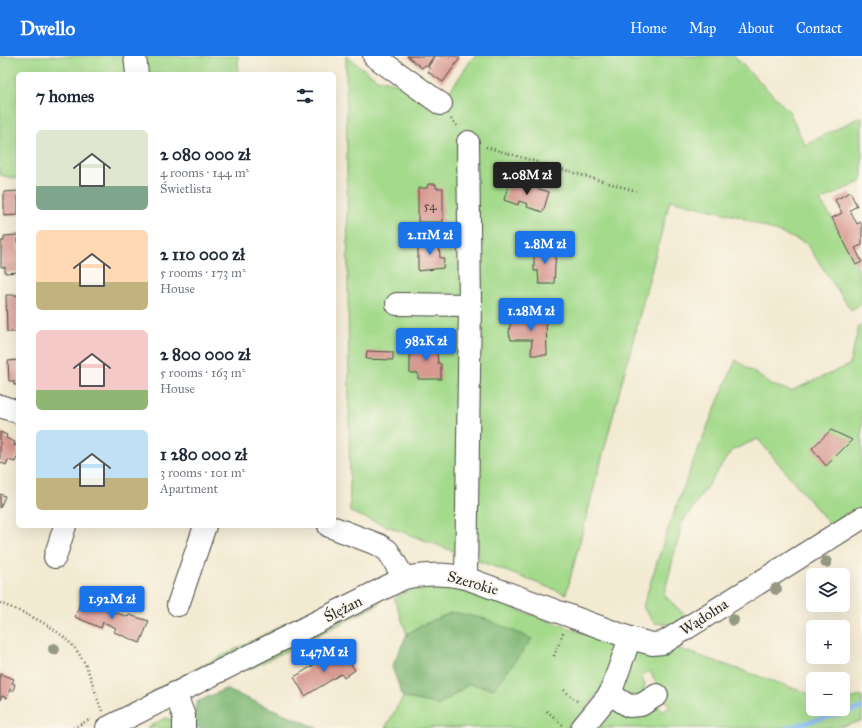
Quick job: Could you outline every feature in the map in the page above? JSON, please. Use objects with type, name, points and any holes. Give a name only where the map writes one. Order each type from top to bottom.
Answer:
[{"type":"street","points":[[135,56],[137,72]]},
{"type":"street","points":[[374,56],[441,104]]},
{"type":"street","points":[[466,578],[470,305],[468,142]]},
{"type":"street","points":[[398,304],[470,305]]},
{"type":"street","points":[[0,406],[16,411]]},
{"type":"street","name":"Wądolna","points":[[630,638],[652,644],[664,643],[862,518]]},
{"type":"street","points":[[55,556],[64,528]]},
{"type":"street","points":[[178,605],[205,528]]},
{"type":"street","points":[[334,528],[379,545],[388,551],[404,578]]},
{"type":"street","name":"Szerokie","points":[[404,578],[440,574],[466,578],[630,638]]},
{"type":"street","name":"Ślężan","points":[[105,720],[175,693],[404,578]]},
{"type":"street","points":[[582,728],[610,694],[630,638]]},
{"type":"street","points":[[175,693],[184,716],[184,728]]},
{"type":"street","points":[[610,694],[629,706],[640,705],[657,695]]},
{"type":"path","points":[[441,104],[468,142],[636,190]]},
{"type":"path","points":[[0,603],[35,617],[71,643],[85,664],[105,720]]},
{"type":"path","points":[[554,656],[564,632]]},
{"type":"path","points":[[547,711],[565,728]]},
{"type":"green space","points":[[0,56],[238,56],[238,72],[16,72],[16,179],[0,175]]},
{"type":"green space","points":[[346,56],[377,79],[447,95],[474,56],[734,56],[789,111],[805,145],[862,116],[862,181],[820,201],[846,241],[860,275],[862,285],[862,303],[851,310],[806,243],[737,216],[670,200],[566,594],[350,512]]},
{"type":"green space","points":[[862,324],[862,508],[832,527],[758,439],[732,450],[682,523],[664,595],[687,617],[675,625],[654,623],[643,607],[685,482],[736,360],[772,385],[791,391],[849,365],[859,326]]},
{"type":"green space","points":[[368,582],[372,583],[153,696],[152,692],[155,690]]},
{"type":"green space","points":[[433,585],[448,586],[462,590],[606,641],[613,646],[613,651],[617,652],[601,691],[569,728],[385,728],[403,697],[439,705],[469,684],[422,625],[407,634],[394,598],[413,589]]},
{"type":"green space","points":[[381,602],[380,604],[248,670],[247,666]]},
{"type":"green space","points":[[453,612],[486,619],[532,639],[494,689],[469,684],[439,705],[403,697],[392,667],[407,634],[422,625]]},
{"type":"green space","points":[[677,648],[806,693],[806,716],[850,716],[850,699],[862,696],[862,721],[836,728],[589,728],[605,707],[653,706],[659,707],[662,712],[670,707],[650,671],[641,676],[645,685],[642,697],[619,693],[632,653],[639,651],[662,651]]},
{"type":"green space","points":[[225,689],[318,728],[194,728],[194,712],[197,702]]},
{"type":"green space","points":[[165,718],[173,720],[172,728],[147,728]]},
{"type":"building","points":[[407,56],[434,56],[427,66],[425,65],[422,68]]},
{"type":"building","points":[[435,56],[456,56],[460,58],[443,82],[428,72],[430,69],[428,67]]},
{"type":"building","points":[[510,180],[549,192],[543,212],[527,207],[528,204],[519,201],[518,205],[504,200]]},
{"type":"building","points":[[428,184],[436,184],[436,188],[443,188],[443,222],[418,222],[418,188],[427,188]]},
{"type":"building","points":[[16,191],[16,215],[4,216],[4,192]]},
{"type":"building","points":[[850,192],[857,206],[850,210],[857,224],[861,222],[862,224],[862,245],[855,248],[862,262],[856,265],[832,218],[842,213],[835,200]]},
{"type":"building","points":[[16,235],[16,272],[5,273],[5,267],[1,267],[1,241],[4,241],[4,236]]},
{"type":"building","points":[[421,241],[439,241],[440,258],[444,258],[443,268],[418,271],[418,248],[421,248]]},
{"type":"building","points":[[534,249],[556,249],[554,284],[539,284],[538,271],[534,271]]},
{"type":"building","points":[[6,295],[16,295],[16,332],[7,332]]},
{"type":"building","points":[[525,314],[546,315],[547,355],[531,355],[532,340],[511,340],[509,333],[511,318],[525,318]]},
{"type":"building","points":[[420,343],[436,343],[438,363],[441,364],[441,379],[418,379],[418,373],[410,373],[410,352],[420,352]]},
{"type":"building","points":[[367,351],[393,352],[393,360],[366,359]]},
{"type":"building","points":[[16,360],[16,385],[14,385],[14,381],[9,381],[8,361]]},
{"type":"building","points":[[831,430],[852,440],[826,466],[812,448]]},
{"type":"building","points":[[0,432],[7,435],[6,438],[15,442],[16,460],[15,462],[8,460],[6,465],[0,462]]},
{"type":"building","points":[[0,494],[5,496],[0,508]]},
{"type":"building","points":[[83,596],[106,609],[128,617],[129,615],[149,621],[140,643],[114,632],[116,628],[103,622],[101,628],[75,617]]},
{"type":"building","points":[[339,650],[355,670],[344,678],[341,674],[305,696],[294,677]]},
{"type":"building","points":[[0,674],[14,679],[12,683],[15,684],[13,691],[10,689],[7,698],[2,696],[0,700]]},
{"type":"waterway","points":[[786,728],[862,708]]}]
